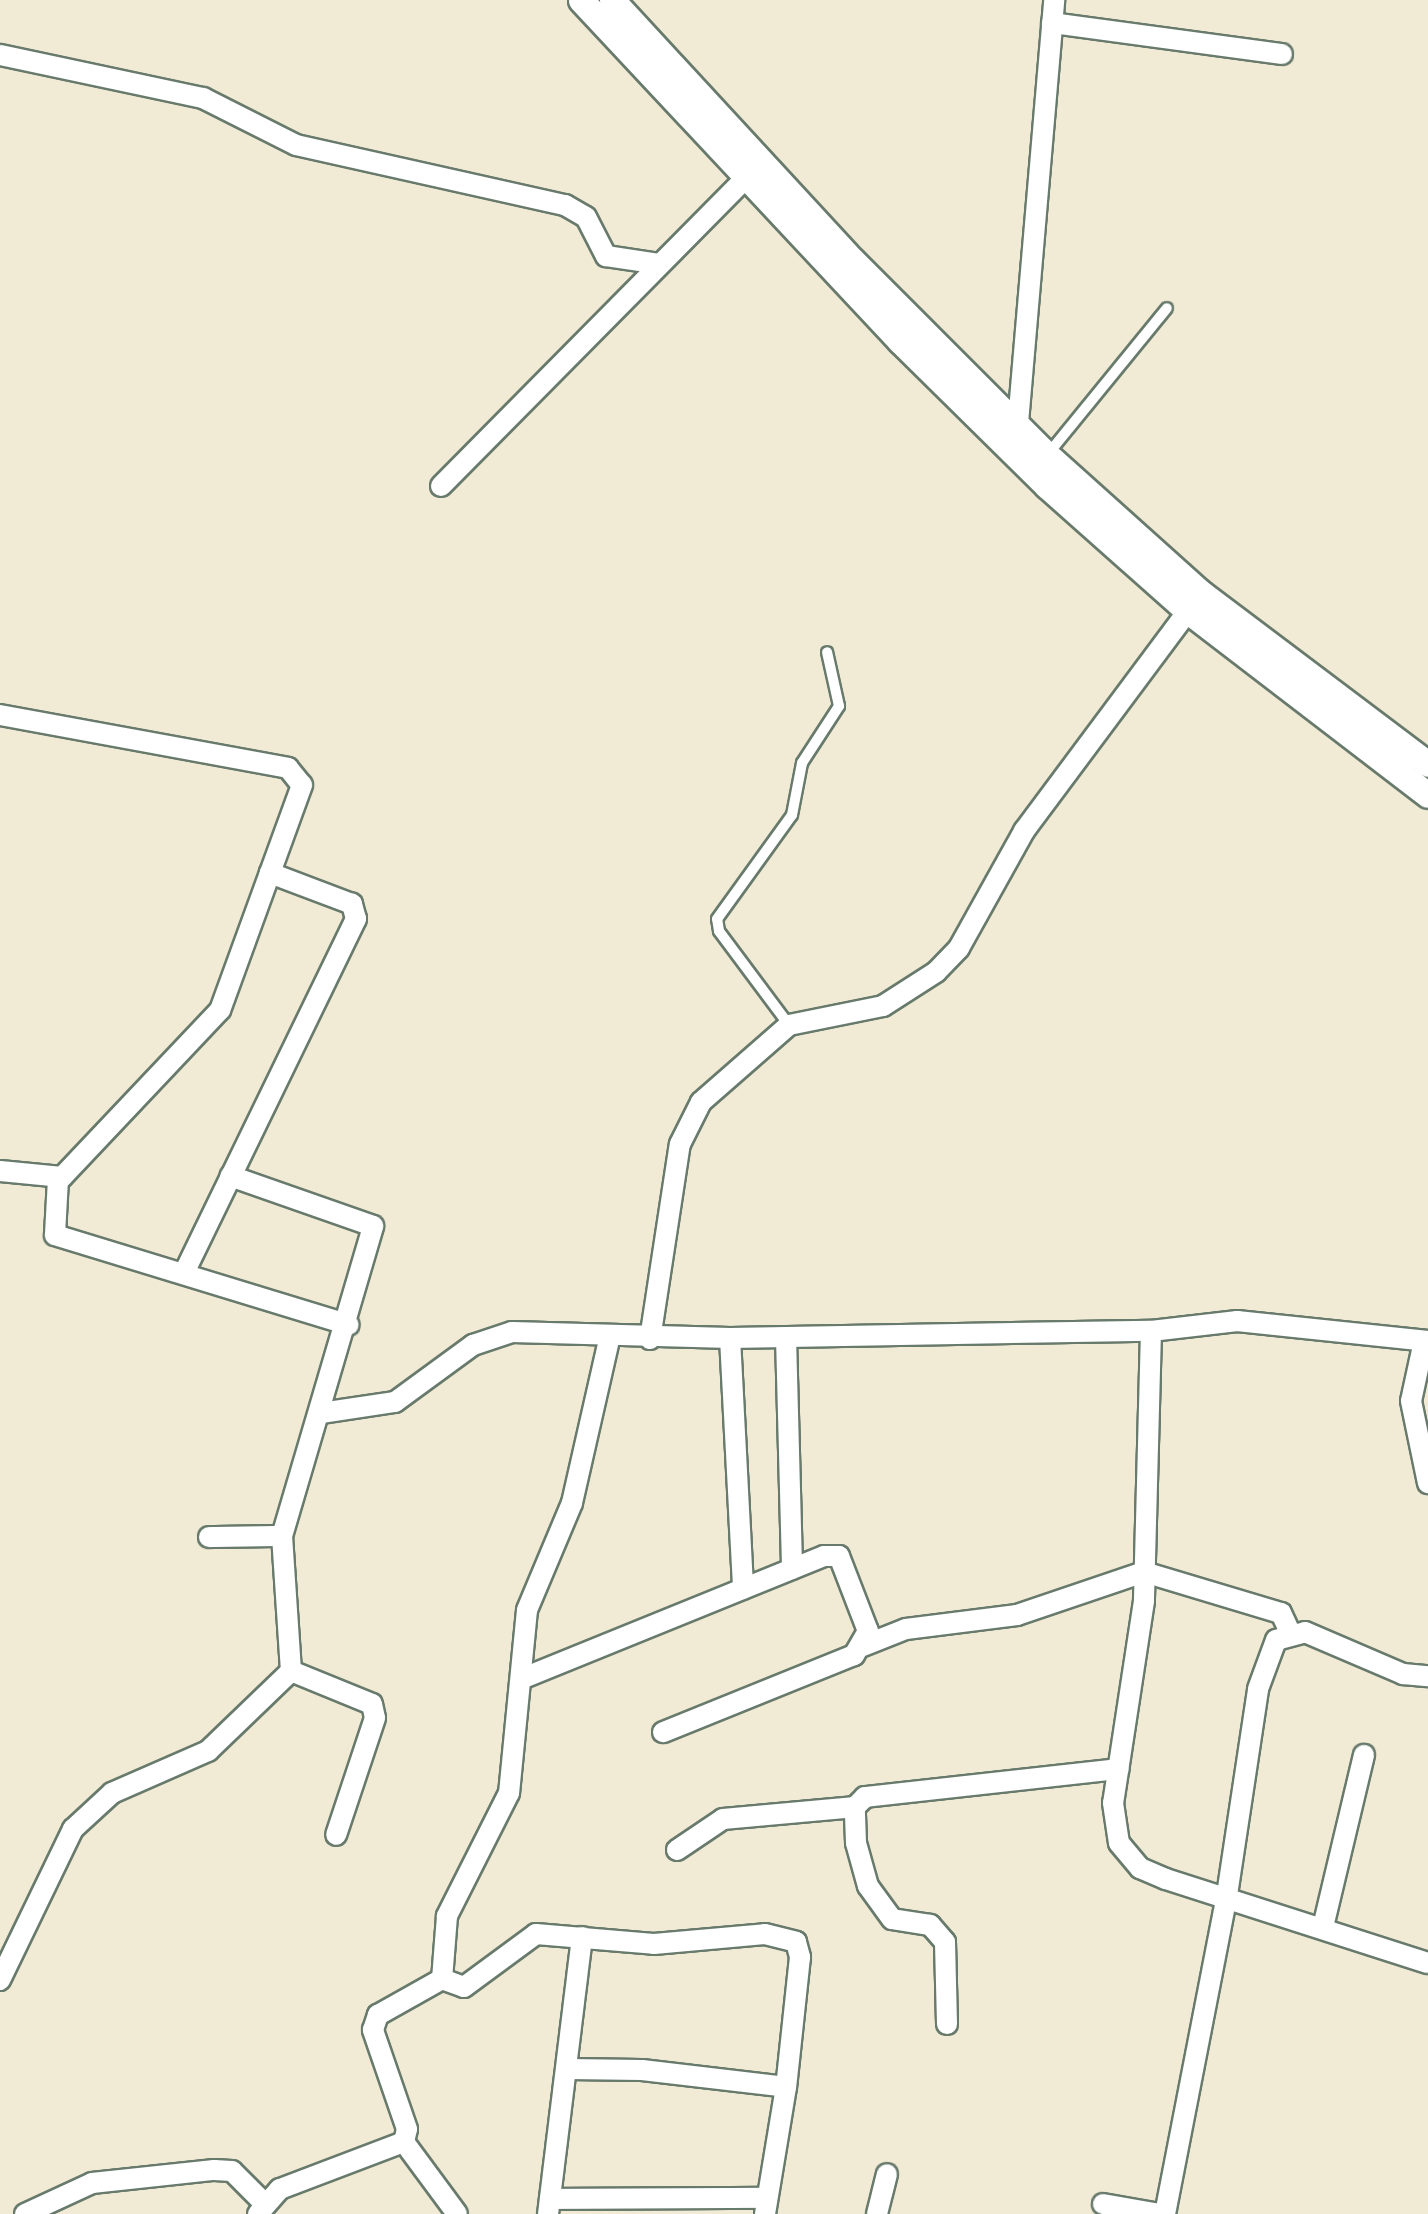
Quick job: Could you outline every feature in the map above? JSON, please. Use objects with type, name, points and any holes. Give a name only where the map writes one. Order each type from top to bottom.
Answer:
[{"type":"street","points":[[581,0],[1047,486],[1188,611],[1428,795]]},
{"type":"street","points":[[612,0],[853,261],[1048,454],[1201,594],[1428,764]]},
{"type":"street","points":[[1018,423],[1054,0]]},
{"type":"street","points":[[1052,23],[1282,54]]},
{"type":"street","points":[[0,55],[203,98],[296,145],[565,205],[586,217],[606,256],[660,264]]},
{"type":"street","points":[[441,486],[747,176]]},
{"type":"street","points":[[650,1339],[688,1120],[789,1025],[884,1006],[936,972],[959,948],[1024,831],[1188,611]]},
{"type":"street","points":[[0,715],[288,768],[302,784],[220,1010],[58,1179],[55,1235],[349,1325]]},
{"type":"street","points":[[184,1272],[356,919],[352,904],[270,874]]},
{"type":"street","points":[[0,1172],[58,1179]]},
{"type":"street","points":[[0,1980],[73,1829],[112,1794],[208,1751],[291,1671],[282,1536],[349,1325],[374,1226],[230,1176]]},
{"type":"street","points":[[321,1413],[395,1402],[473,1344],[495,1336],[609,1340],[1151,1331],[1236,1321],[1426,1341],[1411,1401],[1428,1483]]},
{"type":"street","points":[[1151,1331],[1144,1572],[1113,1823],[1127,1856],[1166,1879],[1228,1895],[1428,1963]]},
{"type":"street","points":[[786,1337],[792,1568]]},
{"type":"street","points":[[730,1338],[744,1588]]},
{"type":"street","points":[[442,1978],[448,1916],[508,1793],[533,1585],[572,1503],[609,1340]]},
{"type":"street","points":[[209,1538],[282,1536]]},
{"type":"street","points":[[520,1678],[792,1568],[839,1556],[868,1631],[854,1655],[664,1732]]},
{"type":"street","points":[[862,1646],[906,1629],[1017,1615],[1144,1572],[1281,1613],[1290,1632]]},
{"type":"street","points":[[1102,2204],[1163,2214],[1228,1895],[1258,1690],[1276,1640],[1290,1632],[1304,1632],[1403,1674],[1428,1676]]},
{"type":"street","points":[[291,1671],[372,1704],[374,1718],[336,1835]]},
{"type":"street","points":[[1323,1927],[1364,1756]]},
{"type":"street","points":[[678,1850],[723,1819],[855,1807],[865,1796],[1118,1768]]},
{"type":"street","points":[[855,1807],[856,1843],[868,1886],[892,1919],[930,1925],[944,1942],[947,2024]]},
{"type":"street","points":[[442,1978],[464,1986],[521,1938],[536,1934],[654,1944],[764,1934],[796,1942],[800,1957],[786,2087],[766,2206],[549,2206],[582,1938]]},
{"type":"street","points":[[442,1978],[378,2015],[373,2030],[407,2129],[404,2142],[457,2214]]},
{"type":"street","points":[[568,2069],[642,2070],[786,2087]]},
{"type":"street","points":[[25,2214],[92,2183],[214,2170],[242,2178],[260,2208],[280,2189],[404,2142]]},
{"type":"street","points":[[877,2214],[887,2174]]},
{"type":"lane","points":[[1048,454],[1167,308]]},
{"type":"lane","points":[[789,1025],[719,932],[717,919],[792,815],[802,762],[839,706],[828,652]]}]
